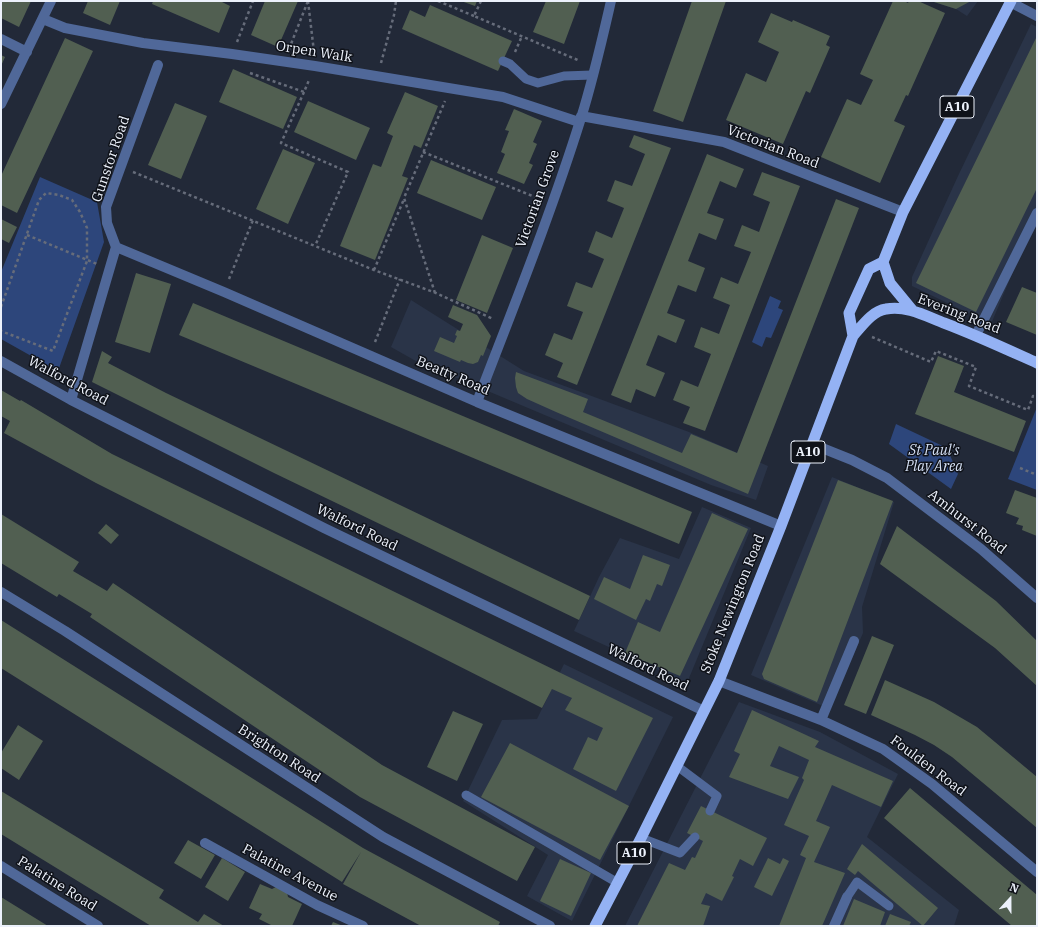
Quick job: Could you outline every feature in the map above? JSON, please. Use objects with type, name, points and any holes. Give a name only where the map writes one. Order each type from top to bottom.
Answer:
[{"type":"highway","name":"A10","points":[[913,311],[890,283],[883,262],[903,212],[1011,2]]},
{"type":"highway","points":[[853,336],[849,313],[869,269],[883,262]]},
{"type":"highway","name":"Evering Road","points":[[853,336],[868,319],[885,309],[900,309],[913,311],[976,335],[1037,363]]},
{"type":"highway","name":"Stoke Newington Road","points":[[594,926],[641,838],[719,681],[781,526],[853,336]]},
{"type":"street","points":[[1,104],[51,1]]},
{"type":"street","name":"Victorian Grove","points":[[477,402],[552,204],[580,119],[611,1]]},
{"type":"street","points":[[1011,2],[1037,16]]},
{"type":"street","name":"Orpen Walk","points":[[43,19],[65,28],[143,42],[315,66],[503,98],[580,119]]},
{"type":"street","points":[[1,39],[27,52]]},
{"type":"street","name":"Gunstor Road","points":[[116,247],[107,223],[106,207],[122,168],[158,65]]},
{"type":"street","name":"Victorian Road","points":[[580,119],[724,142],[903,212]]},
{"type":"street","points":[[976,335],[1037,213]]},
{"type":"street","points":[[72,400],[116,247]]},
{"type":"street","name":"Beatty Road","points":[[116,247],[224,292],[477,402],[781,526]]},
{"type":"street","name":"Walford Road","points":[[1,361],[72,400],[324,528],[704,711]]},
{"type":"street","name":"Amhurst Road","points":[[812,444],[852,460],[888,478],[981,549],[1037,598]]},
{"type":"street","name":"Brighton Road","points":[[1,592],[65,630],[383,837],[550,926]]},
{"type":"street","points":[[821,720],[854,640]]},
{"type":"street","name":"Foulden Road","points":[[719,681],[821,720],[883,749],[932,784],[1037,872]]},
{"type":"street","name":"Palatine Avenue","points":[[205,843],[317,905],[363,926]]},
{"type":"street","name":"Palatine Road","points":[[1,866],[98,926]]},
{"type":"street","points":[[834,926],[847,897]]},
{"type":"lane","points":[[503,61],[510,64],[526,79],[538,83],[564,76],[593,71]]},
{"type":"lane","points":[[677,766],[717,796],[710,811]]},
{"type":"lane","points":[[466,795],[618,883]]},
{"type":"lane","points":[[641,838],[680,853],[695,837]]},
{"type":"lane","points":[[847,897],[857,882],[889,906]]},
{"type":"path","points":[[232,54],[253,1]]},
{"type":"path","points":[[284,62],[308,1],[315,66]]},
{"type":"path","points":[[377,77],[394,15],[396,1]]},
{"type":"path","points":[[438,1],[593,71]]},
{"type":"path","points":[[474,16],[481,1]]},
{"type":"path","points":[[374,270],[450,89]]},
{"type":"path","points":[[304,92],[281,144],[348,172],[315,246]]},
{"type":"path","points":[[423,152],[552,204]]},
{"type":"path","points":[[122,168],[374,270],[436,293],[506,325]]},
{"type":"path","points":[[1,306],[39,200],[46,193],[59,195],[72,200],[80,212],[87,228],[87,261],[53,351],[1,331]]},
{"type":"path","points":[[404,198],[436,293]]},
{"type":"path","points":[[224,292],[253,220]]},
{"type":"path","points":[[27,235],[110,270]]},
{"type":"path","points":[[369,355],[400,279]]},
{"type":"path","points":[[872,337],[931,362],[936,351],[976,367],[968,386],[1028,410],[1033,396],[1037,397]]},
{"type":"path","points":[[1020,468],[1037,475]]},
{"type":"shaded area","points":[[930,1],[978,1],[967,16],[956,9]]},
{"type":"shaded area","points":[[1031,24],[1037,27],[1037,215],[991,324],[912,286],[912,277],[958,176]]},
{"type":"shaded area","points":[[411,300],[524,371],[689,432],[768,466],[756,500],[711,485],[414,360],[391,347]]},
{"type":"shaded area","points":[[832,477],[894,502],[862,607],[863,633],[830,709],[751,675]]},
{"type":"shaded area","points":[[702,507],[751,528],[687,683],[574,631],[599,577],[620,538],[679,559]]},
{"type":"shaded area","points":[[564,664],[673,717],[572,921],[527,896],[548,855],[463,801],[502,720],[537,719]]},
{"type":"shaded area","points":[[739,702],[820,732],[898,774],[867,837],[959,910],[954,926],[625,926]]},
{"type":"green space","points":[[40,177],[97,202],[104,242],[58,371],[1,339],[1,272]]},
{"type":"green space","points":[[770,296],[781,301],[778,308],[783,310],[771,338],[766,337],[762,347],[752,342]]},
{"type":"green space","points":[[1037,407],[1037,490],[1008,479]]},
{"type":"green space","name":"St Paul's Play Area","points":[[896,424],[947,448],[958,474],[951,489],[889,444]]},
{"type":"building","points":[[1,1],[31,1],[19,27],[1,18]]},
{"type":"building","points":[[88,1],[120,1],[110,25],[83,13]]},
{"type":"building","points":[[153,1],[220,1],[230,6],[219,33],[152,4]]},
{"type":"building","points":[[265,1],[298,1],[278,47],[251,35]]},
{"type":"building","points":[[461,1],[477,1],[475,6]]},
{"type":"building","points":[[546,1],[580,1],[564,44],[533,32]]},
{"type":"building","points":[[692,1],[726,1],[683,122],[653,111]]},
{"type":"building","points":[[893,1],[904,1],[908,3],[909,1],[918,1],[945,13],[908,96],[906,95],[894,121],[905,126],[880,183],[821,157],[847,99],[861,105],[873,80],[860,74]]},
{"type":"building","points":[[931,1],[971,1],[956,9]]},
{"type":"building","points":[[430,5],[512,41],[498,71],[402,29],[410,10],[425,17]]},
{"type":"building","points":[[771,13],[792,22],[793,20],[830,36],[826,45],[830,47],[810,93],[806,91],[783,144],[726,120],[746,73],[766,82],[779,52],[758,42]]},
{"type":"building","points":[[1037,36],[1037,188],[976,312],[916,283]]},
{"type":"building","points":[[65,38],[93,51],[17,213],[1,205],[1,176]]},
{"type":"building","points":[[1,55],[5,57],[1,66]]},
{"type":"building","points":[[233,69],[297,97],[283,129],[219,102]]},
{"type":"building","points":[[405,92],[438,106],[421,148],[414,145],[402,176],[408,178],[375,260],[340,246],[373,164],[381,167],[393,136],[387,133]]},
{"type":"building","points":[[308,101],[370,128],[356,160],[294,132]]},
{"type":"building","points":[[175,103],[207,116],[181,179],[148,165]]},
{"type":"building","points":[[514,109],[542,121],[533,142],[537,144],[529,163],[533,165],[524,184],[497,173],[505,154],[501,152],[509,131],[505,130]]},
{"type":"building","points":[[634,135],[671,148],[577,385],[557,377],[563,363],[545,355],[554,333],[572,340],[583,312],[567,306],[576,282],[592,288],[604,259],[588,252],[596,231],[612,238],[624,208],[607,201],[615,180],[632,186],[645,154],[629,147]]},
{"type":"building","points":[[283,149],[315,163],[288,224],[256,209]]},
{"type":"building","points":[[707,154],[744,169],[736,188],[720,181],[707,213],[724,219],[716,240],[699,233],[688,261],[705,268],[696,292],[678,285],[667,313],[685,320],[676,343],[658,335],[646,365],[665,373],[655,397],[636,389],[631,403],[611,395]]},
{"type":"building","points":[[431,160],[496,187],[482,220],[417,193]]},
{"type":"building","points":[[762,172],[800,186],[705,431],[683,423],[690,407],[673,400],[681,380],[698,387],[711,354],[694,347],[701,327],[719,334],[730,305],[713,298],[721,277],[738,284],[751,252],[734,246],[742,225],[759,232],[770,202],[753,195]]},
{"type":"building","points":[[836,199],[859,208],[748,494],[556,412],[527,399],[518,393],[515,378],[516,372],[588,399],[583,412],[682,453],[691,434],[737,453]]},
{"type":"building","points":[[1,219],[17,227],[9,243],[1,239]]},
{"type":"building","points":[[482,235],[513,248],[487,313],[456,300]]},
{"type":"building","points":[[136,273],[171,284],[150,353],[115,342]]},
{"type":"building","points":[[1022,287],[1037,293],[1037,335],[1006,322]]},
{"type":"building","points":[[193,303],[692,512],[679,544],[179,335]]},
{"type":"building","points":[[453,305],[477,315],[491,336],[483,356],[481,355],[478,362],[473,364],[461,360],[460,362],[434,351],[440,337],[454,343],[457,336],[455,335],[457,330],[460,331],[463,324],[448,317]]},
{"type":"building","points":[[102,351],[112,357],[108,363],[166,393],[590,596],[579,620],[274,473],[92,382]]},
{"type":"building","points":[[938,356],[964,366],[954,392],[1026,421],[1014,452],[915,414]]},
{"type":"building","points":[[1,390],[20,401],[21,400],[112,454],[653,718],[616,791],[573,769],[588,737],[597,741],[603,728],[565,710],[572,698],[552,689],[542,708],[96,483],[4,433],[10,421],[1,416]]},
{"type":"building","points":[[838,480],[893,501],[817,702],[764,679],[762,674]]},
{"type":"building","points":[[1015,490],[1037,498],[1037,536],[1022,530],[1023,526],[1016,524],[1019,518],[1006,513]]},
{"type":"building","points":[[712,513],[748,529],[680,676],[625,653],[638,622],[660,632]]},
{"type":"building","points":[[1,514],[79,562],[73,571],[107,591],[113,583],[382,765],[535,847],[517,881],[360,797],[90,617],[92,614],[59,594],[57,597],[1,563]]},
{"type":"building","points":[[106,524],[119,535],[111,544],[98,533]]},
{"type":"building","points":[[897,526],[996,601],[1037,641],[1037,686],[995,648],[880,564]]},
{"type":"building","points":[[643,555],[670,565],[662,586],[657,584],[650,601],[646,599],[636,620],[594,599],[604,577],[630,589]]},
{"type":"building","points":[[1,620],[363,848],[500,922],[498,926],[421,926],[343,884],[361,852],[342,882],[1,668]]},
{"type":"building","points":[[872,636],[894,645],[866,714],[844,705]]},
{"type":"building","points":[[885,680],[934,702],[977,727],[1037,777],[1037,828],[952,757],[915,735],[871,715]]},
{"type":"building","points":[[752,710],[819,741],[815,747],[893,781],[881,807],[832,785],[816,821],[830,827],[814,862],[845,873],[822,926],[779,926],[806,858],[800,855],[809,836],[784,825],[804,780],[802,778],[809,760],[779,746],[770,766],[799,777],[788,799],[729,777],[740,754],[734,751]]},
{"type":"building","points":[[453,711],[483,724],[457,781],[427,767]]},
{"type":"building","points":[[18,725],[43,741],[19,780],[1,768],[1,753]]},
{"type":"building","points":[[510,743],[629,806],[600,860],[481,797]]},
{"type":"building","points":[[910,788],[1037,895],[1037,926],[1012,926],[884,818]]},
{"type":"building","points":[[1,791],[164,890],[159,898],[198,922],[204,914],[224,926],[151,926],[1,834]]},
{"type":"building","points":[[701,806],[767,838],[753,866],[740,859],[732,876],[734,877],[722,901],[706,893],[701,904],[710,906],[703,926],[637,926],[669,863],[685,870],[692,857],[695,858],[703,841],[687,833]]},
{"type":"building","points":[[188,840],[215,855],[201,879],[174,863]]},
{"type":"building","points":[[862,844],[938,908],[923,926],[858,871],[855,875],[847,869]]},
{"type":"building","points":[[222,858],[245,872],[228,901],[205,887]]},
{"type":"building","points":[[768,858],[780,864],[783,858],[789,861],[772,896],[754,887]]},
{"type":"building","points":[[560,859],[591,873],[571,916],[540,901]]},
{"type":"building","points":[[260,884],[272,889],[276,887],[287,892],[288,897],[302,904],[292,926],[273,926],[259,919],[262,914],[249,908]]},
{"type":"building","points":[[1,897],[48,926],[1,926]]},
{"type":"building","points":[[854,899],[885,912],[880,926],[843,926]]},
{"type":"building","points":[[890,914],[911,922],[909,926],[885,926]]},
{"type":"building","points":[[333,922],[343,926],[331,926]]}]
